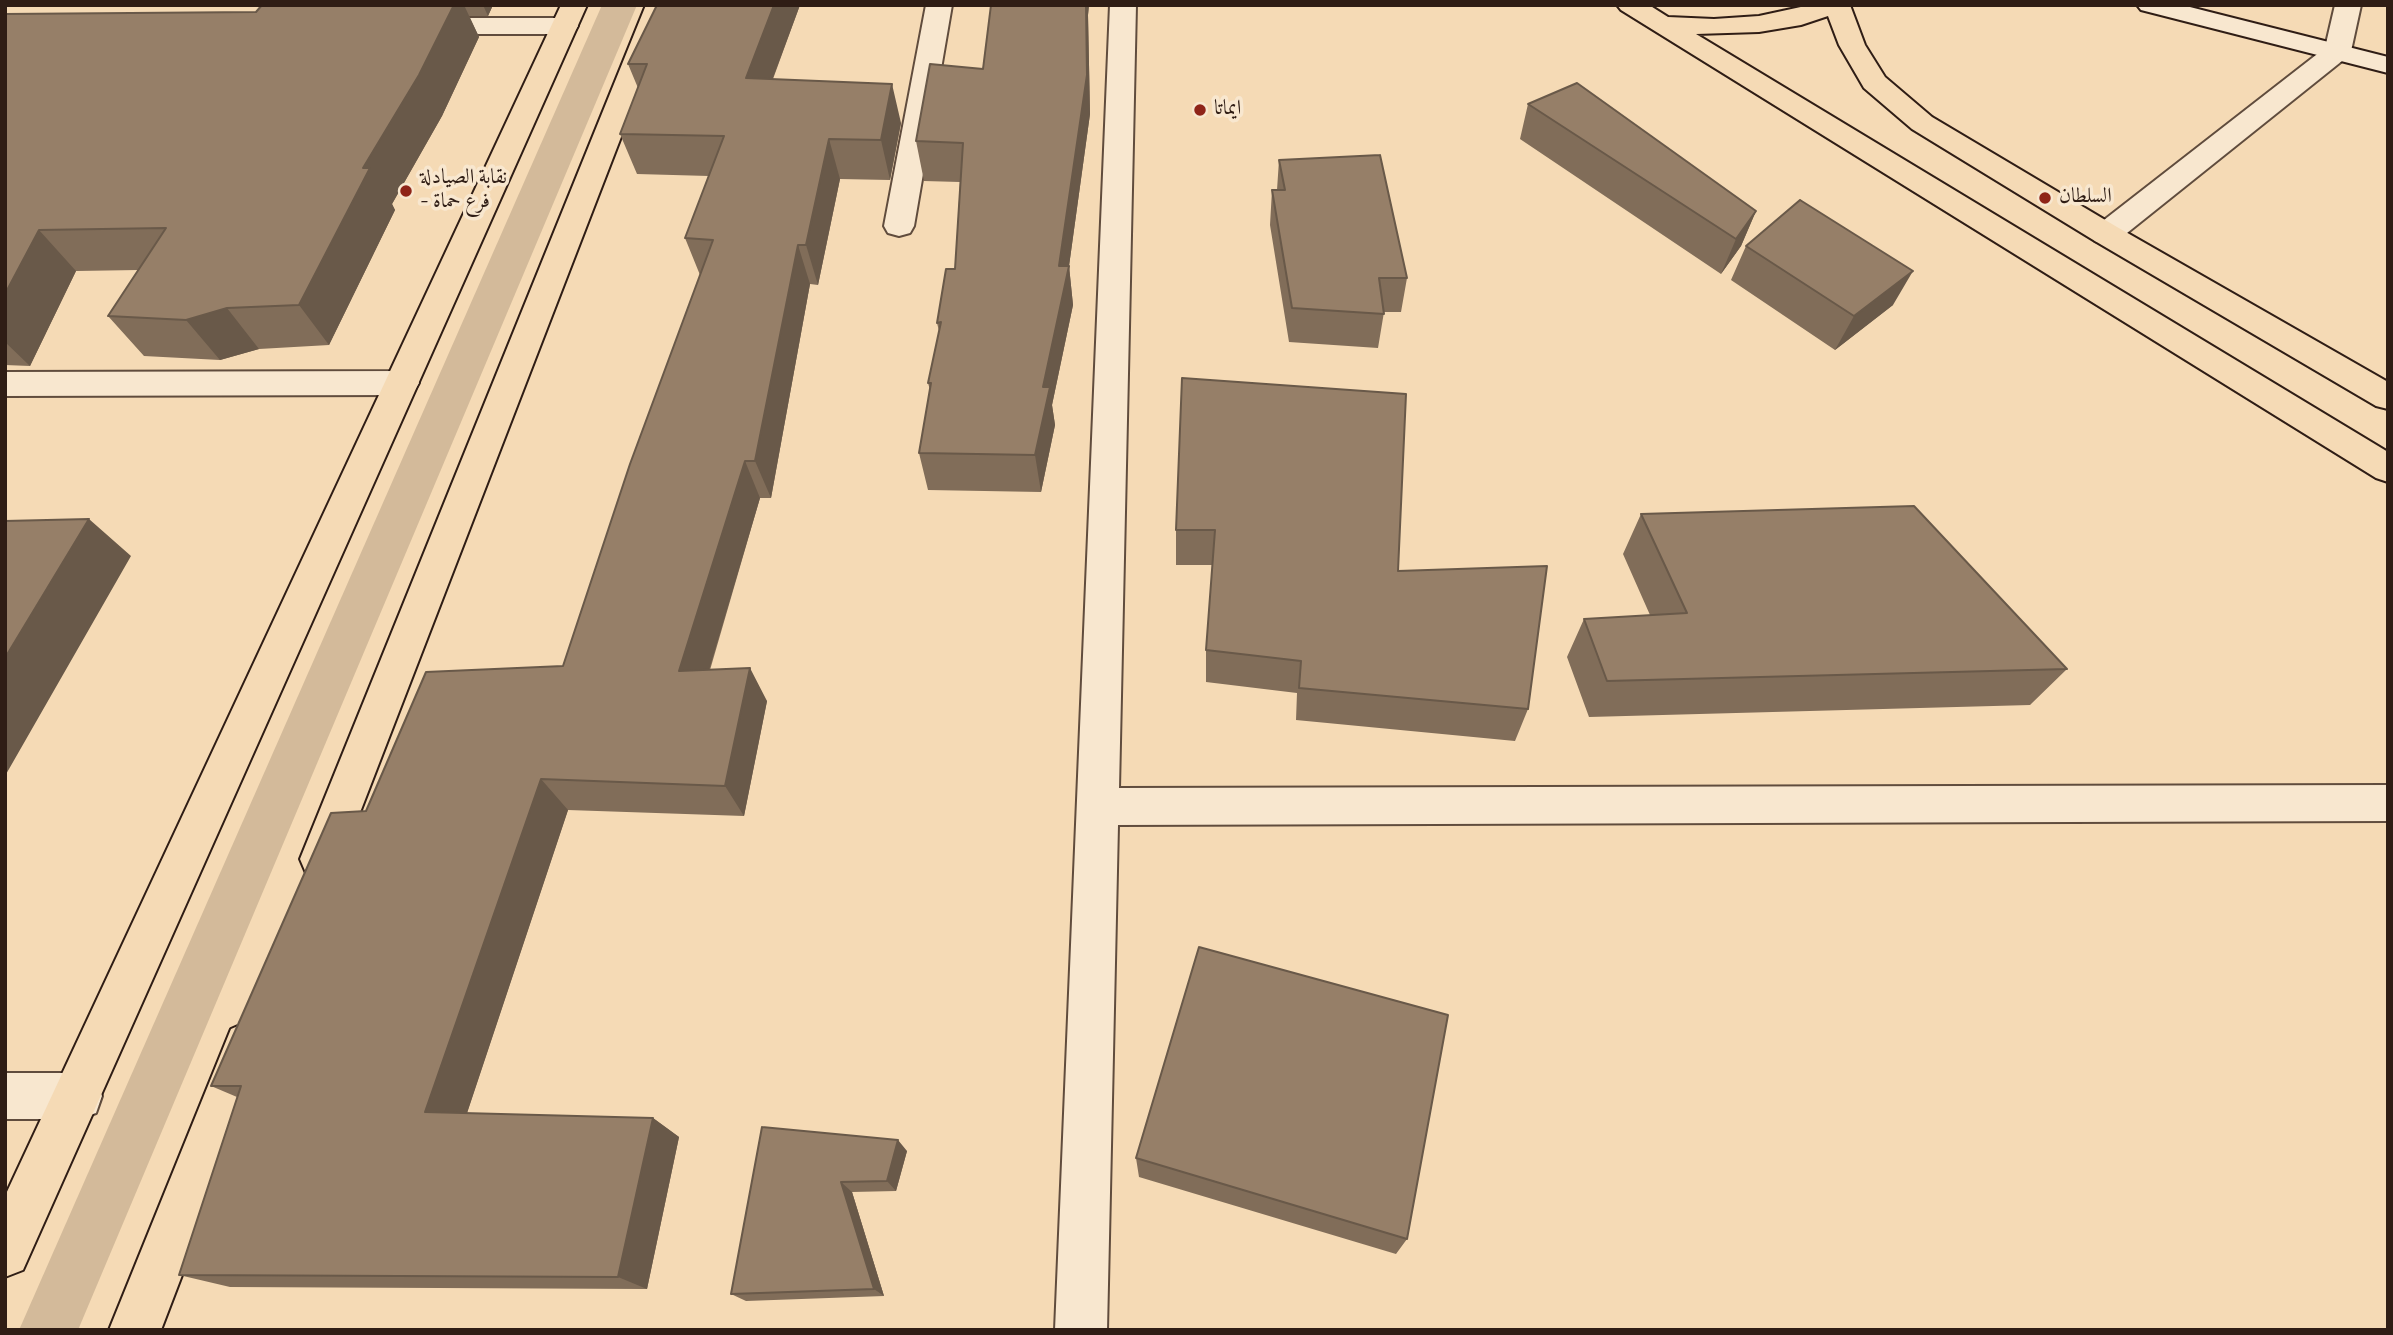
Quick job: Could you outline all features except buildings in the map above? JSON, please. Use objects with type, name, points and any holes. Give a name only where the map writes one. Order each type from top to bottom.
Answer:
[{"type":"main road","points":[[309,888],[659,5]]},
{"type":"main road","points":[[1630,5],[2388,469]]},
{"type":"main road","points":[[1666,25],[1714,27],[1759,24],[1801,17],[1837,5],[1852,45],[1874,82],[1922,123],[2106,234],[2388,397]]},
{"type":"main road","points":[[5,1252],[79,1096],[569,16]]},
{"type":"main road","points":[[135,1330],[258,1018]]},
{"type":"street","points":[[899,226],[939,5]]},
{"type":"street","points":[[1081,1330],[1123,5]]},
{"type":"street","points":[[2150,5],[2388,65]]},
{"type":"street","points":[[2106,234],[2338,51],[2348,5]]},
{"type":"street","points":[[394,26],[569,16]]},
{"type":"street","points":[[5,384],[402,383]]},
{"type":"street","points":[[1099,807],[2388,803]]},
{"type":"street","points":[[5,1096],[79,1096]]},
{"type":"shaded area","points":[[602,5],[637,5],[78,1330],[19,1330]]},
{"type":"place","name":"ايماتا","points":[[1200,110]]},
{"type":"place","name":"نقابة الصيادلة - فرع حماة","points":[[406,191]]},
{"type":"place","name":"السلطان","points":[[2045,198]]}]
